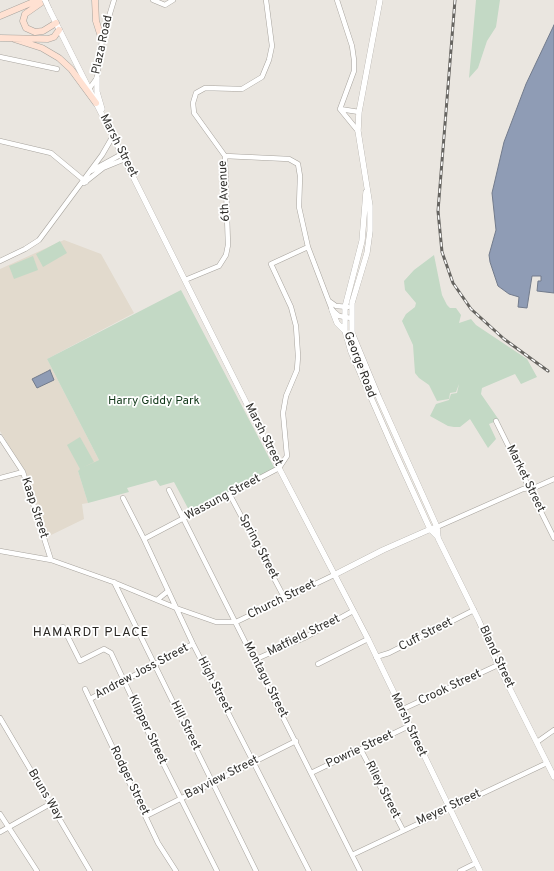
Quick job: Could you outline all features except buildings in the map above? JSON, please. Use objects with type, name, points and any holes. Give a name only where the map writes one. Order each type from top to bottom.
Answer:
[{"type":"main road","points":[[0,16],[38,0]]},
{"type":"main road","points":[[45,0],[25,14],[23,21],[26,28],[35,32],[43,31],[56,23]]},
{"type":"main road","points":[[95,0],[96,21],[102,40]]},
{"type":"main road","points":[[0,38],[48,39],[54,37],[59,30]]},
{"type":"main road","points":[[14,39],[42,48],[59,58],[71,69],[96,103]]},
{"type":"street","name":"Marsh Street","points":[[45,0],[279,468],[368,639],[480,871]]},
{"type":"street","name":"Plaza Road","points":[[89,89],[97,78],[102,40],[114,0]]},
{"type":"street","points":[[153,0],[165,5],[173,0]]},
{"type":"street","name":"6th Avenue","points":[[185,280],[219,266],[226,255],[228,245],[225,156],[194,113],[192,108],[194,98],[196,93],[205,88],[242,89],[262,77],[270,60],[272,46],[266,0]]},
{"type":"street","points":[[333,0],[337,2],[352,46],[354,60],[354,71],[340,109]]},
{"type":"street","name":"George Road","points":[[380,0],[359,112],[358,131],[366,191],[370,206],[370,241],[351,308],[352,333],[358,350],[437,527]]},
{"type":"street","points":[[0,57],[57,69]]},
{"type":"street","points":[[97,78],[97,92],[107,125]]},
{"type":"street","points":[[340,109],[359,112]]},
{"type":"street","points":[[340,109],[358,131]]},
{"type":"street","points":[[84,181],[113,136]]},
{"type":"street","points":[[0,140],[51,153],[84,181]]},
{"type":"street","points":[[88,173],[123,156]]},
{"type":"street","points":[[0,261],[37,242],[84,181],[123,156]]},
{"type":"street","points":[[225,156],[289,159],[298,164],[300,176],[299,207],[308,247],[337,323],[345,331]]},
{"type":"street","name":"George Road","points":[[366,191],[362,240],[345,307],[345,331],[351,352],[430,529]]},
{"type":"street","points":[[279,468],[287,456],[283,422],[284,403],[297,370],[298,356],[292,308],[271,268],[271,264],[308,247]]},
{"type":"street","points":[[328,299],[336,306],[351,308]]},
{"type":"street","points":[[332,310],[344,318],[351,318]]},
{"type":"street","name":"Market Street","points":[[496,421],[554,538]]},
{"type":"street","name":"Kaap Street","points":[[0,437],[23,472],[51,560]]},
{"type":"street","name":"Wassung Street","points":[[144,539],[185,519],[279,468]]},
{"type":"street","points":[[0,478],[23,472]]},
{"type":"street","name":"Church Street","points":[[0,551],[51,560],[114,582],[176,608],[207,619],[236,622],[383,550],[430,529],[530,488],[536,487],[554,478]]},
{"type":"street","name":"Montagu Street","points":[[169,490],[185,519],[360,871]]},
{"type":"street","name":"Spring Street","points":[[230,495],[285,599]]},
{"type":"street","name":"High Street","points":[[123,498],[144,539],[193,644],[309,871]]},
{"type":"street","name":"Bland Street","points":[[437,527],[438,538]]},
{"type":"street","name":"Bland Street","points":[[430,529],[438,538],[474,610],[498,665],[554,777]]},
{"type":"street","name":"Hill Street","points":[[114,582],[256,871]]},
{"type":"street","points":[[157,600],[168,591]]},
{"type":"street","name":"Cuff Street","points":[[376,657],[389,653],[474,610]]},
{"type":"street","name":"Matfield Street","points":[[254,660],[304,638],[353,611]]},
{"type":"street","name":"Klipper Street","points":[[63,627],[80,661],[104,649],[110,653],[217,871]]},
{"type":"street","points":[[318,664],[368,639]]},
{"type":"street","name":"Andrew Joss Street","points":[[90,699],[193,644]]},
{"type":"street","name":"Crook Street","points":[[401,710],[498,665]]},
{"type":"street","name":"Rodger Street","points":[[85,689],[123,772],[158,843],[176,871]]},
{"type":"street","name":"Bruns Way","points":[[1,721],[90,871]]},
{"type":"street","name":"Powrie Street","points":[[311,773],[409,726]]},
{"type":"street","points":[[537,742],[554,730]]},
{"type":"street","name":"Bayview Street","points":[[146,816],[213,784],[296,741]]},
{"type":"street","name":"Riley Street","points":[[361,750],[403,830]]},
{"type":"street","name":"Meyer Street","points":[[352,855],[547,763]]},
{"type":"street","points":[[0,832],[50,804]]},
{"type":"street","points":[[0,814],[10,827],[37,871]]},
{"type":"street","points":[[460,871],[476,863]]},
{"type":"shaded area","points":[[64,240],[101,254],[134,313],[47,359],[99,460],[78,471],[88,503],[82,504],[84,519],[47,537],[28,477],[0,431],[0,269]]},
{"type":"green space","points":[[476,0],[500,0],[496,27],[487,41],[478,68],[469,78]]},
{"type":"green space","points":[[60,241],[67,253],[43,267],[36,254]]},
{"type":"green space","points":[[434,255],[442,295],[447,305],[450,308],[456,308],[461,315],[459,323],[471,319],[476,325],[527,359],[537,377],[521,384],[515,374],[482,388],[481,394],[499,420],[489,424],[496,439],[488,448],[470,419],[460,427],[454,427],[448,426],[430,416],[436,404],[449,400],[451,394],[457,393],[459,384],[456,392],[450,393],[449,399],[437,401],[429,385],[415,373],[413,345],[402,321],[406,314],[415,307],[416,303],[405,290],[404,281],[414,270]]},
{"type":"green space","points":[[33,256],[38,270],[14,279],[9,266]]},
{"type":"green space","name":"Harry Giddy Park","points":[[181,290],[275,469],[191,514],[174,482],[160,486],[156,480],[127,488],[129,492],[88,503],[78,471],[80,469],[67,445],[80,437],[94,462],[82,468],[99,460],[47,359]]},
{"type":"water","points":[[554,25],[554,293],[537,291],[538,281],[541,281],[541,276],[532,276],[527,308],[518,307],[519,297],[509,294],[498,286],[490,262],[489,255],[496,230],[492,193],[504,142],[526,84]]},
{"type":"water","points":[[50,370],[54,380],[37,388],[32,379]]},
{"type":"railway","points":[[455,0],[438,211],[442,252],[453,283],[471,309],[504,339],[548,371]]},
{"type":"district","name":"HAMARDT PLACE","points":[[91,633]]}]
